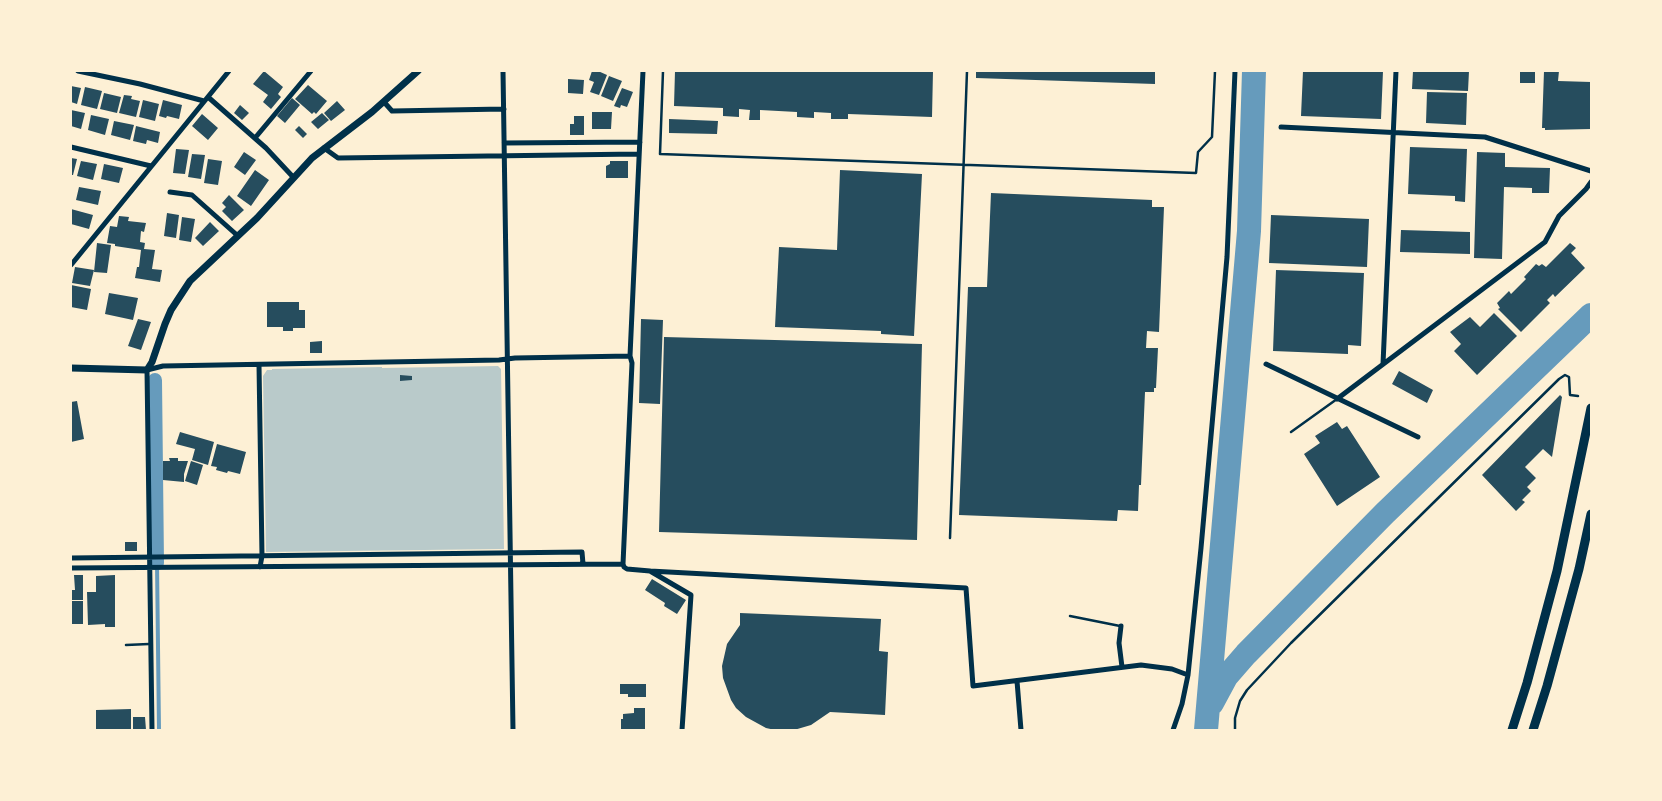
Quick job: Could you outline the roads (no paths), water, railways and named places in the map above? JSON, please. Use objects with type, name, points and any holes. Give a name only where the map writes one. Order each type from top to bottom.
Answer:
[{"type":"highway","points":[[1512,730],[1527,683],[1557,571],[1591,408]]},
{"type":"highway","points":[[1533,730],[1574,587],[1591,514]]},
{"type":"street","points":[[78,71],[206,99],[255,138],[294,178]]},
{"type":"street","points":[[71,265],[230,71]]},
{"type":"street","points":[[255,138],[310,71]]},
{"type":"street","points":[[152,730],[147,370],[152,362],[165,324],[184,289],[196,274],[269,206],[324,148],[384,102],[418,71]]},
{"type":"street","points":[[503,71],[513,730]]},
{"type":"street","points":[[642,71],[630,356],[632,363],[624,567],[627,569],[650,571],[966,588],[973,686],[1142,665],[1172,669],[1188,675]]},
{"type":"street","points":[[1173,730],[1182,704],[1188,675],[1201,548],[1227,256],[1235,71]]},
{"type":"street","points":[[1383,364],[1396,71]]},
{"type":"street","points":[[384,102],[392,111],[504,109]]},
{"type":"street","points":[[1282,127],[1485,137],[1591,171]]},
{"type":"street","points":[[504,143],[640,142]]},
{"type":"street","points":[[71,146],[152,166]]},
{"type":"street","points":[[324,148],[338,158],[638,154]]},
{"type":"street","points":[[1337,399],[1545,242],[1560,216],[1591,182]]},
{"type":"street","points":[[170,192],[192,195],[238,236]]},
{"type":"street","points":[[71,368],[147,370],[163,366],[630,356]]},
{"type":"street","points":[[1266,364],[1418,436]]},
{"type":"street","points":[[259,365],[262,556],[260,567]]},
{"type":"street","points":[[71,558],[582,552],[582,564]]},
{"type":"street","points":[[71,568],[624,564]]},
{"type":"street","points":[[650,571],[691,595],[682,730]]},
{"type":"street","points":[[1121,626],[1119,642],[1122,667]]},
{"type":"street","points":[[1017,680],[1021,730]]},
{"type":"lane","points":[[663,71],[660,154],[1196,173],[1198,152],[1212,137],[1215,71]]},
{"type":"lane","points":[[950,538],[967,71]]},
{"type":"lane","points":[[1291,432],[1337,399]]},
{"type":"lane","points":[[1070,616],[1121,626]]},
{"type":"lane","points":[[126,644],[151,644]]},
{"type":"waterway","points":[[1206,730],[1249,231],[1254,71]]},
{"type":"waterway","points":[[1212,703],[1226,677],[1246,654],[1385,513],[1591,315]]},
{"type":"waterway","points":[[155,380],[157,563]]},
{"type":"waterway","points":[[157,563],[159,730]]}]
